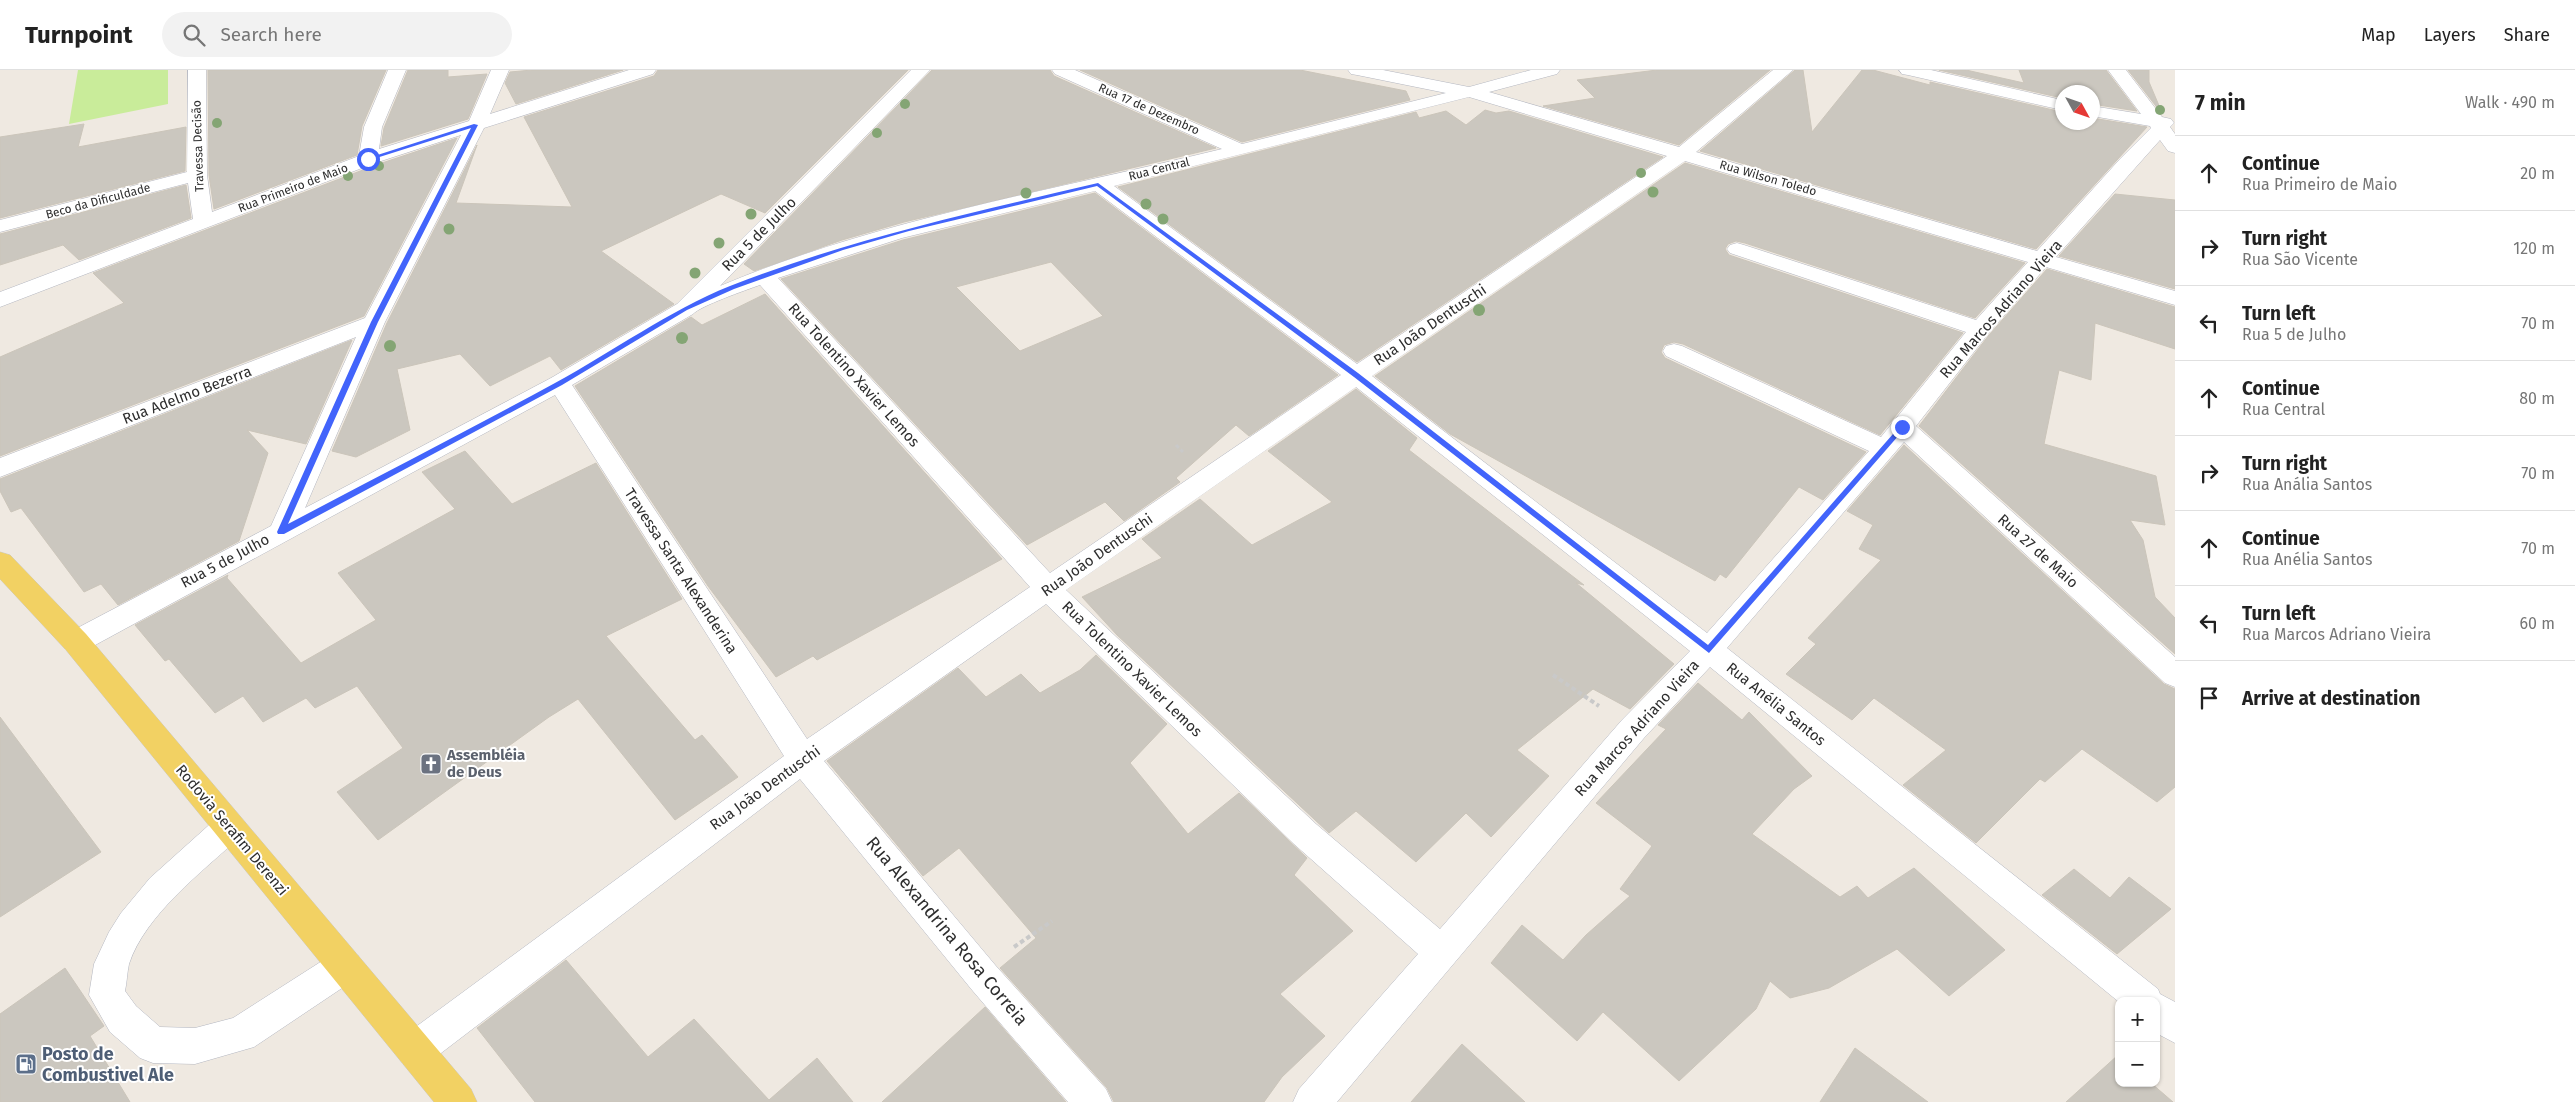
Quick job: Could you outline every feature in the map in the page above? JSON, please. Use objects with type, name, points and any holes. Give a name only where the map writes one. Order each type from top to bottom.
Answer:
[{"type":"main road","name":"Rodovia Serafim Derenzi","points":[[0,562],[76,642],[458,1102]]},
{"type":"street","name":"Travessa Decisão","points":[[197,70],[197,175],[203,221]]},
{"type":"street","points":[[368,159],[373,127],[397,70]]},
{"type":"street","points":[[281,532],[374,322],[476,125],[500,70]]},
{"type":"street","name":"Rua Primeiro de Maio","points":[[0,300],[368,159],[647,70]]},
{"type":"street","name":"Rua 5 de Julho","points":[[76,642],[559,383],[685,309],[921,70]]},
{"type":"street","name":"Rua 17 de Dezembro","points":[[1061,70],[1238,149]]},
{"type":"street","name":"Rua Wilson Toledo","points":[[1357,70],[1469,92],[2175,298]]},
{"type":"street","name":"Rua Central","points":[[685,309],[763,275],[908,229],[1098,184],[1551,70]]},
{"type":"street","name":"Rua João Dentuschi","points":[[416,1050],[803,759],[1356,375],[1684,154],[1784,70]]},
{"type":"street","points":[[1908,70],[2055,103]]},
{"type":"street","points":[[2117,70],[2164,125],[2175,147]]},
{"type":"street","points":[[2100,113],[2164,125]]},
{"type":"street","name":"Rua Marcos Adriano Vieira","points":[[1312,1102],[1633,729],[1709,650],[1893,438],[1980,329],[2127,163],[2164,125]]},
{"type":"street","name":"Beco da Dificuldade","points":[[0,226],[197,175]]},
{"type":"street","name":"Rua Anélia Santos","points":[[1098,184],[1356,375],[1709,650],[2140,997]]},
{"type":"street","points":[[1737,249],[1980,329]]},
{"type":"street","name":"Rua Tolentino Xavier Lemos","points":[[763,275],[1048,589],[1306,834],[1442,953]]},
{"type":"street","name":"Rua Adelmo Bezerra","points":[[0,468],[374,322]]},
{"type":"street","name":"Rua 27 de Maio","points":[[1674,351],[1893,438],[2175,675]]},
{"type":"street","name":"Travessa Santa Alexanderina","points":[[559,383],[803,759]]},
{"type":"street","name":"Rua Alexandrina Rosa Correia","points":[[803,759],[984,978],[1093,1102]]},
{"type":"street","points":[[229,827],[162,887],[126,934],[112,965],[107,995],[123,1019],[153,1045],[195,1046],[241,1034],[346,966]]},
{"type":"street","points":[[2160,1013],[2175,1025]]},
{"type":"path","points":[[1554,675],[1633,729]]},
{"type":"green space","points":[[78,70],[168,70],[168,104],[69,124]]},
{"type":"building","points":[[208,70],[386,70],[362,126],[357,155],[214,209],[209,175]]},
{"type":"building","points":[[408,70],[448,70],[448,77],[487,74],[468,119],[381,146],[384,128]]},
{"type":"building","points":[[532,70],[623,70],[516,104],[505,83],[510,72]]},
{"type":"building","points":[[658,70],[908,70],[765,213],[721,194],[601,251],[674,304],[561,370],[550,356],[490,386],[460,354],[397,369],[410,430],[356,457],[332,451],[387,323],[477,145],[456,203],[572,207],[524,117],[654,76]]},
{"type":"building","points":[[932,70],[1050,70],[1054,76],[1216,148],[904,222],[842,240],[754,271],[744,264]]},
{"type":"building","points":[[1080,70],[1300,70],[1406,91],[1410,100],[1242,142]]},
{"type":"building","points":[[1657,70],[1770,70],[1679,145],[1543,106],[1595,98],[1577,80]]},
{"type":"building","points":[[1795,70],[1803,70],[1812,132],[1862,70],[1873,70],[1930,85],[1930,82],[2055,110],[2055,130],[2100,130],[2100,119],[2147,127],[2036,249],[1700,151]]},
{"type":"building","points":[[1939,70],[1966,70],[2024,83],[2019,70],[2106,70],[2137,111],[2100,105],[2100,85],[2055,85],[2055,96]]},
{"type":"building","points":[[2128,70],[2149,70],[2149,82],[2160,108],[2159,110]]},
{"type":"building","points":[[1485,110],[1496,113],[1509,111],[1663,157],[1357,362],[1118,187],[1416,112],[1419,118],[1446,111],[1466,125]]},
{"type":"building","points":[[84,124],[78,147],[186,127],[185,171],[0,218],[0,137]]},
{"type":"building","points":[[457,138],[364,316],[0,456],[0,357],[124,303],[93,273],[376,165]]},
{"type":"building","points":[[1685,163],[2025,263],[1975,318],[1745,243],[1736,241],[1728,244],[1725,249],[1729,255],[1963,333],[1880,435],[1683,344],[1674,342],[1664,345],[1661,352],[1665,358],[1866,452],[1823,500],[1799,487],[1726,578],[1720,574],[1715,581],[1450,434],[1375,376]]},
{"type":"building","points":[[186,185],[191,218],[79,260],[63,245],[0,265],[0,234]]},
{"type":"building","points":[[1095,193],[1338,375],[1249,436],[1236,425],[1176,478],[1180,482],[1124,521],[1105,502],[1027,545],[781,279],[903,240]],"holes":[[[1051,262],[1103,316],[1020,351],[956,287]]]},
{"type":"building","points":[[2115,194],[2175,200],[2175,289],[2059,256]]},
{"type":"building","points":[[2047,269],[2175,307],[2175,349],[2095,323],[2091,380],[2059,370],[2044,444],[2156,476],[2165,525],[2130,520],[2143,540],[2155,597],[2175,618],[2175,654],[1919,426],[1989,335]]},
{"type":"building","points":[[765,294],[1002,559],[817,660],[813,656],[776,677],[708,586],[575,386],[691,317],[702,325]]},
{"type":"building","points":[[352,340],[306,444],[247,430],[268,453],[239,541],[118,605],[101,584],[84,592],[21,508],[11,512],[0,491],[0,479]]},
{"type":"building","points":[[1356,389],[1417,438],[1409,450],[1584,585],[1576,583],[1674,664],[1630,709],[1593,689],[1517,750],[1549,776],[1491,837],[1466,813],[1416,862],[1356,811],[1329,833],[1117,635],[1082,597],[1162,558],[1142,539],[1200,499],[1252,545],[1332,502],[1268,451]]},
{"type":"building","points":[[1904,445],[2164,684],[2175,689],[2175,787],[2157,802],[2082,749],[2045,782],[2040,779],[1976,843],[1903,785],[1946,750],[1874,698],[1852,720],[1786,674],[1816,644],[1808,638],[1881,560],[1859,549],[1873,525],[1847,511]]},
{"type":"building","points":[[465,451],[512,504],[596,463],[682,599],[606,636],[695,740],[702,735],[738,777],[675,820],[578,699],[549,717],[378,840],[337,792],[403,748],[357,686],[315,708],[306,698],[263,722],[243,696],[215,713],[169,659],[165,661],[135,625],[228,575],[227,578],[301,663],[376,620],[338,573],[455,509],[422,472]]},
{"type":"building","points":[[1096,655],[1167,724],[1130,763],[1188,834],[1239,793],[1307,858],[1294,875],[1353,931],[1280,994],[1325,1036],[1282,1077],[1264,1102],[1114,1102],[1107,1088],[1000,968],[1036,938],[959,848],[923,876],[827,761],[958,668],[986,697],[1021,674],[1040,693],[1080,670]]},
{"type":"building","points":[[1698,683],[1742,720],[1749,712],[1812,776],[1794,789],[1752,834],[1840,897],[1857,886],[1868,898],[1914,868],[2005,950],[1949,996],[1897,949],[1829,988],[1790,998],[1770,981],[1756,1009],[1679,1081],[1603,1012],[1577,1041],[1491,963],[1522,925],[1563,960],[1586,935],[1630,896],[1620,889],[1652,846],[1596,803],[1666,729],[1658,725]]},
{"type":"building","points":[[0,717],[101,852],[0,917]]},
{"type":"building","points":[[2074,869],[2110,898],[2129,877],[2171,909],[2117,954],[2042,895]]},
{"type":"building","points":[[566,960],[648,1057],[694,1019],[769,1100],[817,1058],[853,1102],[535,1102],[477,1028]]},
{"type":"building","name":"Posto de Combustivel Ale","points":[[65,968],[104,1026],[90,1036],[130,1102],[0,1102],[0,1014]]},
{"type":"building","points":[[985,1007],[1066,1102],[882,1102]]},
{"type":"building","points":[[1462,1044],[1525,1102],[1411,1102]]},
{"type":"building","points":[[1855,1048],[1928,1102],[1820,1102]]},
{"type":"building","points":[[2115,1058],[2115,1087],[2156,1087],[2173,1102],[2066,1102]]},
{"type":"place","name":"Assembléia de Deus","points":[[431,764]]},
{"type":"place","name":"Posto de Combustivel Ale","points":[[26,1064]]},
{"type":"route","points":[[368,159],[476,125],[374,322],[281,532],[559,383],[685,309],[732,287],[841,249],[908,229],[1098,184],[1356,375],[1709,650],[1885,449],[1902,427]]}]
